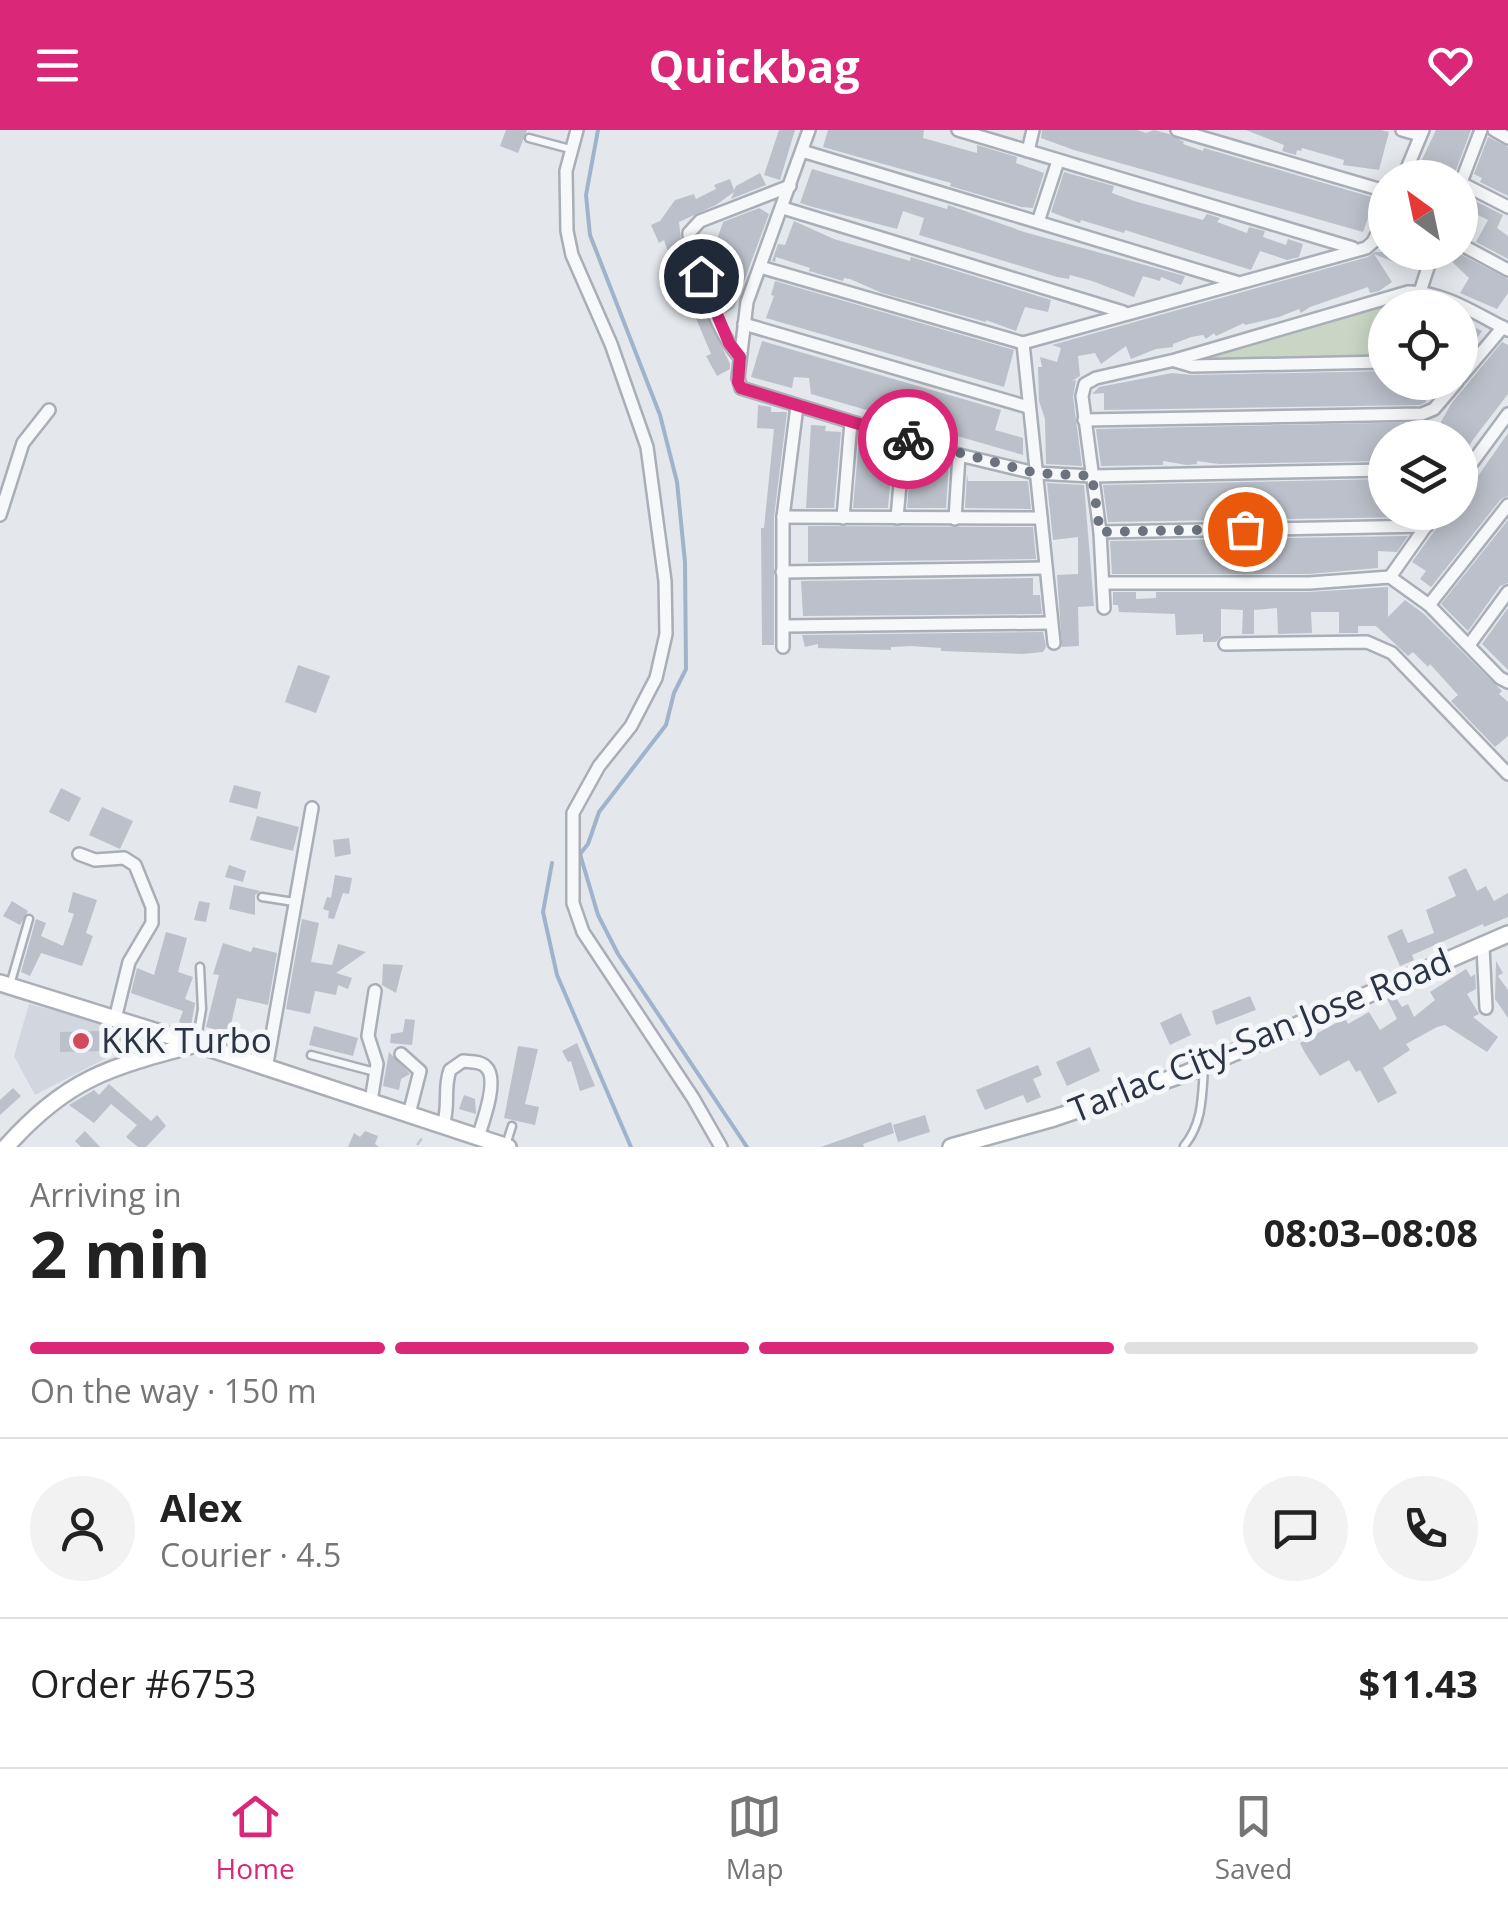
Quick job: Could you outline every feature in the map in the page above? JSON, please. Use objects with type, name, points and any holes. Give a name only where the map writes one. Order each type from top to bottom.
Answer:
[{"type":"main road","name":"Tarlac City-San Jose Road","points":[[951,1147],[1054,1118],[1204,1066],[1508,934]]},
{"type":"main road","points":[[5,985],[507,1147]]},
{"type":"main road","points":[[6,1147],[44,1106],[76,1084],[196,1044]]},
{"type":"street","points":[[577,130],[566,170],[567,231],[572,255],[638,412],[647,447],[663,565],[666,634],[656,678],[632,726],[600,766],[573,813],[574,915],[693,1098],[720,1147]]},
{"type":"street","points":[[809,130],[748,302],[740,357],[741,388],[1035,473],[1092,476],[1368,470]]},
{"type":"street","points":[[958,130],[1357,249]]},
{"type":"street","points":[[1028,151],[1033,130]]},
{"type":"street","points":[[1176,130],[1368,186]]},
{"type":"street","points":[[1402,130],[1422,133],[1411,160]]},
{"type":"street","points":[[1469,160],[1481,130]]},
{"type":"street","points":[[1494,130],[1508,138]]},
{"type":"street","points":[[802,152],[1236,282]]},
{"type":"street","points":[[1038,222],[1058,160]]},
{"type":"street","points":[[740,357],[729,343],[709,298],[692,254],[689,233],[700,221],[790,186]]},
{"type":"street","points":[[1478,193],[1508,207]]},
{"type":"street","points":[[783,208],[1125,312]]},
{"type":"street","points":[[760,267],[1023,343],[1368,245]]},
{"type":"street","points":[[1478,254],[1508,270]]},
{"type":"street","points":[[1104,608],[1100,532],[1083,387],[1088,382],[1368,304]]},
{"type":"street","points":[[1478,317],[1505,329],[1478,358]]},
{"type":"street","points":[[744,324],[1028,407]]},
{"type":"street","points":[[1023,343],[1054,643]]},
{"type":"street","points":[[1174,360],[1192,366],[1368,362]]},
{"type":"street","points":[[1084,420],[1422,414],[1441,400]]},
{"type":"street","points":[[783,647],[783,517],[797,406]]},
{"type":"street","points":[[0,515],[23,442],[50,410]]},
{"type":"street","points":[[1478,452],[1508,414]]},
{"type":"street","points":[[843,518],[851,422]]},
{"type":"street","points":[[897,518],[904,438]]},
{"type":"street","points":[[955,519],[959,454]]},
{"type":"street","points":[[1429,605],[1508,504]]},
{"type":"street","points":[[783,517],[1041,518]]},
{"type":"street","points":[[1100,532],[1368,527]]},
{"type":"street","points":[[1390,577],[1424,530]]},
{"type":"street","points":[[782,572],[1045,568]]},
{"type":"street","points":[[1104,583],[1308,583],[1390,577],[1429,605],[1508,682]]},
{"type":"street","points":[[1469,645],[1508,592]]},
{"type":"street","points":[[785,626],[1050,623]]},
{"type":"street","points":[[1225,644],[1367,642],[1380,646],[1392,653],[1508,774]]},
{"type":"street","points":[[266,1069],[312,808]]},
{"type":"street","points":[[79,854],[96,860],[124,858],[135,865],[152,907],[152,923],[129,962],[115,1019]]},
{"type":"street","points":[[1483,946],[1486,1008]]},
{"type":"street","points":[[371,1101],[376,1072],[368,1036],[376,991]]},
{"type":"street","points":[[401,1054],[420,1072],[410,1114]]},
{"type":"street","points":[[443,1125],[449,1104],[446,1086],[450,1070],[463,1062],[481,1063],[491,1076],[490,1096],[478,1137]]},
{"type":"lane","points":[[529,138],[570,148]]},
{"type":"lane","points":[[262,896],[295,902]]},
{"type":"lane","points":[[5,985],[30,919]]},
{"type":"lane","points":[[196,1044],[202,1009],[200,967]]},
{"type":"lane","points":[[310,1055],[376,1072]]},
{"type":"lane","points":[[1184,1146],[1200,1117],[1204,1066]]},
{"type":"lane","points":[[507,1147],[512,1126]]},
{"type":"shaded area","points":[[29,1004],[120,1028],[127,1047],[35,1095],[14,1056]]},
{"type":"green space","points":[[1419,284],[1429,290],[1399,290]]},
{"type":"green space","points":[[1368,299],[1368,362],[1158,363]]},
{"type":"building","points":[[506,130],[527,130],[518,153],[500,146]]},
{"type":"building","points":[[779,130],[795,130],[780,180],[764,175]]},
{"type":"building","points":[[828,130],[924,130],[923,138],[977,153],[977,145],[1017,157],[1016,163],[1044,173],[1033,208],[1021,207],[823,147]]},
{"type":"building","points":[[1042,130],[1154,130],[1203,151],[1204,148],[1368,196],[1368,218],[1363,232],[1041,138]]},
{"type":"building","points":[[1246,130],[1389,132],[1382,160],[1368,160],[1368,168],[1343,165],[1344,160],[1302,148],[1296,155],[1282,151],[1284,145]]},
{"type":"building","points":[[1436,130],[1471,130],[1460,160],[1422,160]]},
{"type":"building","points":[[1488,137],[1508,147],[1508,196],[1480,182],[1478,163]]},
{"type":"building","points":[[812,169],[1185,276],[1181,285],[1161,277],[1160,281],[1143,276],[1134,297],[1070,275],[1069,279],[1057,277],[919,235],[924,218],[903,211],[897,229],[800,203]]},
{"type":"building","points":[[1064,172],[1114,186],[1112,193],[1134,201],[1203,220],[1207,214],[1247,233],[1249,227],[1265,231],[1263,237],[1286,245],[1288,239],[1303,244],[1299,257],[1287,260],[1260,251],[1251,270],[1125,230],[1124,233],[1081,220],[1080,223],[1051,212]]},
{"type":"building","points":[[760,173],[766,185],[731,199],[734,192],[679,222],[692,283],[730,364],[730,369],[717,376],[706,356],[711,354],[690,304],[686,305],[664,240],[659,243],[651,225],[660,221],[675,200],[694,194],[696,199],[730,179],[734,190]]},
{"type":"building","points":[[1478,202],[1503,215],[1497,228],[1508,236],[1508,259],[1478,243],[1488,220],[1478,215]]},
{"type":"building","points":[[759,208],[769,214],[734,308],[724,314],[707,270],[709,263],[723,222]]},
{"type":"building","points":[[794,221],[834,239],[910,261],[911,257],[1051,300],[1048,312],[1025,307],[1016,331],[882,293],[850,279],[843,281],[809,271],[810,268],[776,257],[772,261],[778,244],[785,245]]},
{"type":"building","points":[[1368,257],[1368,270],[1384,270],[1392,282],[1380,290],[1368,287],[1301,313],[1299,309],[1244,323],[1206,339],[1203,335],[1191,337],[1173,347],[1131,359],[1126,346],[1101,364],[1095,353],[1078,356],[1080,376],[1072,381],[1076,380],[1073,397],[1082,466],[1046,464],[1038,367],[1042,367],[1040,357],[1057,362],[1061,348],[1052,345]]},
{"type":"building","points":[[1478,263],[1508,279],[1508,293],[1497,309],[1478,301],[1478,290],[1462,290],[1469,278],[1461,270],[1478,270]]},
{"type":"building","points":[[775,281],[1014,350],[1004,387],[766,318]]},
{"type":"building","points":[[762,341],[1001,410],[995,430],[1023,438],[1023,455],[811,394],[809,378],[794,377],[792,388],[751,377]]},
{"type":"building","points":[[1502,342],[1508,345],[1508,394],[1478,433],[1478,420],[1442,420],[1454,400],[1478,400],[1478,371]]},
{"type":"building","points":[[1368,371],[1368,400],[1426,402],[1104,410],[1104,393],[1092,394],[1099,387],[1172,373]]},
{"type":"building","points":[[758,405],[771,407],[771,412],[787,412],[774,517],[774,645],[762,645],[761,528],[774,429],[757,428]]},
{"type":"building","points":[[1368,423],[1368,461],[1197,461],[1187,465],[1163,461],[1163,465],[1101,466],[1096,429]]},
{"type":"building","points":[[811,425],[841,432],[834,508],[806,508]]},
{"type":"building","points":[[1508,433],[1508,496],[1501,499],[1478,528],[1478,476]]},
{"type":"building","points":[[859,440],[877,442],[876,460],[892,462],[888,508],[853,508]]},
{"type":"building","points":[[912,450],[932,461],[949,462],[946,508],[907,508]]},
{"type":"building","points":[[967,474],[968,481],[1028,481],[1031,509],[965,508]]},
{"type":"building","points":[[1368,479],[1368,518],[1108,522],[1103,485]]},
{"type":"building","points":[[1047,483],[1084,485],[1094,606],[1078,607],[1079,646],[1062,647],[1057,575],[1078,574],[1078,537],[1053,540]]},
{"type":"building","points":[[1508,520],[1508,583],[1500,586],[1468,631],[1441,604]]},
{"type":"building","points":[[808,526],[1033,527],[1036,559],[808,562]]},
{"type":"building","points":[[1435,530],[1476,530],[1431,587],[1420,579],[1426,571],[1412,562]]},
{"type":"building","points":[[1408,536],[1397,552],[1378,551],[1378,568],[1309,574],[1112,574],[1110,541]]},
{"type":"building","points":[[1033,578],[1033,595],[1040,595],[1042,614],[803,616],[801,581]]},
{"type":"building","points":[[1388,587],[1388,617],[1405,600],[1502,691],[1499,694],[1508,702],[1508,736],[1495,747],[1451,701],[1458,695],[1430,664],[1428,667],[1413,652],[1408,656],[1376,626],[1358,626],[1358,633],[1339,633],[1339,612],[1311,612],[1312,633],[1278,634],[1277,608],[1254,610],[1254,634],[1242,634],[1243,610],[1221,609],[1221,636],[1216,642],[1203,642],[1203,634],[1176,635],[1175,614],[1119,612],[1118,605],[1113,605],[1113,592],[1136,592],[1136,599],[1156,598],[1156,592],[1309,592]]},
{"type":"building","points":[[1508,608],[1508,670],[1482,644]]},
{"type":"building","points":[[1043,632],[1043,652],[1022,654],[911,646],[891,650],[818,648],[818,644],[805,647],[802,635]]},
{"type":"building","points":[[298,665],[330,676],[316,713],[285,702]]},
{"type":"building","points":[[234,785],[261,792],[257,809],[229,802]]},
{"type":"building","points":[[61,788],[81,798],[69,822],[49,812]]},
{"type":"building","points":[[102,807],[133,821],[120,849],[89,835]]},
{"type":"building","points":[[257,816],[299,827],[293,851],[250,840]]},
{"type":"building","points":[[349,838],[351,854],[335,857],[333,840]]},
{"type":"building","points":[[229,865],[246,871],[243,882],[225,877]]},
{"type":"building","points":[[1466,868],[1477,891],[1486,886],[1494,901],[1508,893],[1508,917],[1412,955],[1414,960],[1400,966],[1387,936],[1402,929],[1408,943],[1434,933],[1426,910],[1456,896],[1448,877]]},
{"type":"building","points":[[335,875],[352,878],[349,894],[343,893],[334,919],[328,918],[329,911],[323,909],[327,897],[331,898]]},
{"type":"building","points":[[234,885],[260,891],[255,895],[255,915],[229,909]]},
{"type":"building","points":[[73,892],[97,900],[86,933],[93,936],[82,966],[41,953],[30,976],[21,972],[36,919],[46,923],[41,936],[63,946],[74,914],[68,912]]},
{"type":"building","points":[[12,901],[28,911],[20,925],[3,916]]},
{"type":"building","points":[[199,901],[210,903],[206,922],[194,920]]},
{"type":"building","points":[[302,919],[319,923],[311,962],[332,965],[338,944],[366,952],[336,973],[352,978],[348,989],[338,985],[336,995],[315,991],[310,1014],[286,1009]]},
{"type":"building","points":[[166,932],[187,938],[178,972],[193,977],[185,999],[195,1003],[191,1026],[179,1022],[183,1011],[131,993],[137,968],[154,975]]},
{"type":"building","points":[[223,943],[251,952],[253,947],[277,953],[268,1005],[237,998],[229,1033],[206,1027],[219,975],[213,974]]},
{"type":"building","points":[[1496,961],[1503,973],[1498,976],[1508,990],[1508,1018],[1495,999]]},
{"type":"building","points":[[383,964],[403,965],[396,993],[382,985]]},
{"type":"building","points":[[1466,969],[1471,977],[1475,974],[1476,989],[1467,994],[1479,1014],[1473,1017],[1498,1037],[1487,1052],[1445,1025],[1406,1044],[1410,1050],[1383,1068],[1397,1093],[1378,1103],[1360,1070],[1356,1072],[1349,1060],[1320,1076],[1300,1043],[1345,1018],[1348,1024],[1369,1012],[1380,1030],[1397,1019],[1387,999],[1394,995],[1402,1007],[1408,1004],[1414,1017],[1435,1000],[1430,992]]},
{"type":"building","points":[[1250,996],[1256,1010],[1216,1025],[1212,1011]]},
{"type":"building","points":[[1181,1013],[1191,1035],[1170,1045],[1160,1023]]},
{"type":"building","points":[[405,1019],[415,1020],[412,1045],[390,1043],[391,1034],[403,1032]]},
{"type":"building","points":[[314,1026],[358,1038],[353,1056],[309,1045]]},
{"type":"building","name":"KKK Turbo","points":[[102,1031],[102,1051],[60,1052],[60,1032]]},
{"type":"building","points":[[577,1043],[595,1086],[580,1091],[571,1061],[562,1051]]},
{"type":"building","points":[[518,1046],[538,1049],[525,1104],[539,1107],[535,1125],[504,1118]]},
{"type":"building","points":[[1090,1047],[1100,1071],[1067,1086],[1056,1062]]},
{"type":"building","points":[[389,1052],[410,1074],[401,1079],[399,1090],[383,1086]]},
{"type":"building","points":[[1038,1065],[1042,1075],[1033,1079],[1041,1097],[1027,1103],[1023,1095],[985,1110],[976,1090]]},
{"type":"building","points":[[109,1084],[151,1121],[157,1115],[166,1126],[146,1147],[138,1147],[126,1137],[137,1125],[111,1104],[94,1123],[69,1105],[94,1090],[99,1095]]},
{"type":"building","points":[[13,1088],[21,1096],[0,1115],[0,1100]]},
{"type":"building","points":[[464,1095],[475,1099],[476,1114],[459,1109]]},
{"type":"building","points":[[925,1115],[930,1132],[898,1142],[893,1125]]},
{"type":"building","points":[[891,1122],[894,1133],[863,1144],[864,1147],[821,1147]]},
{"type":"building","points":[[85,1131],[100,1147],[81,1147],[75,1141]]},
{"type":"building","points":[[365,1131],[378,1136],[375,1144],[379,1147],[348,1147],[354,1133],[360,1137]]},
{"type":"waterway","points":[[598,130],[586,195],[590,235],[660,415],[677,482],[685,562],[686,669],[674,693],[666,725],[599,812],[588,844],[580,854],[598,915],[618,954],[747,1147]]},
{"type":"waterway","points":[[552,863],[543,912],[557,975],[631,1147]]},
{"type":"way so far","points":[[908,439],[1035,473],[1092,476],[1100,532],[1245,529]]},
{"type":"place","name":"KKK Turbo","points":[[81,1041]]},
{"type":"route","points":[[701,276],[729,343],[740,357],[741,388],[908,439]]}]
